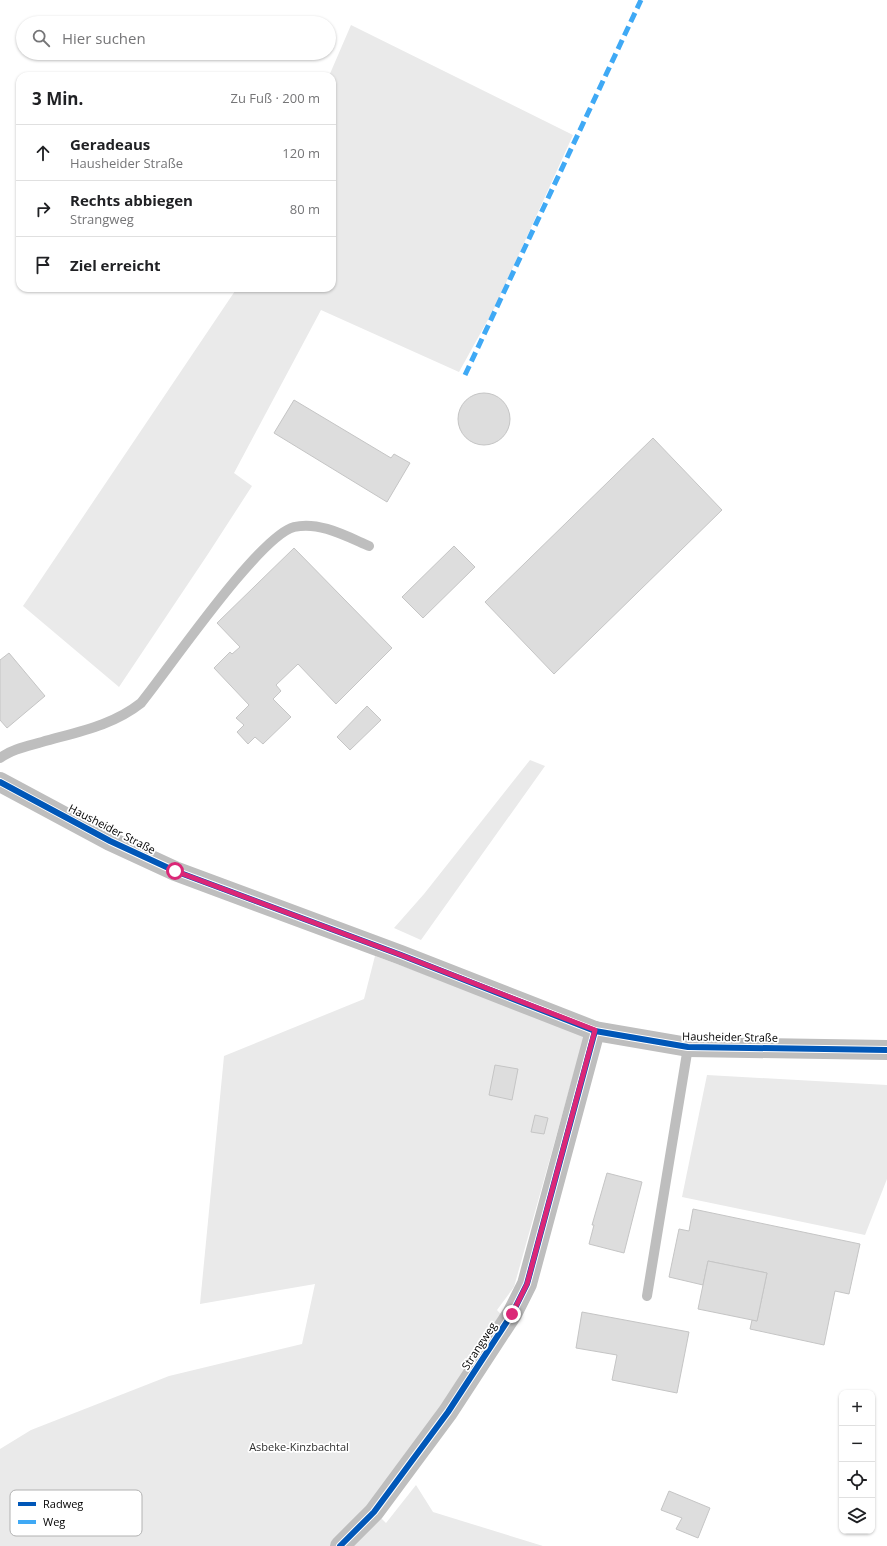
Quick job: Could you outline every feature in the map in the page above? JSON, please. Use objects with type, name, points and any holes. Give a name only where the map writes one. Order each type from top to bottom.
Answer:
[{"type":"street","name":"Hausheider Straße","points":[[0,782],[110,841],[175,871],[401,955],[595,1030],[644,1041],[688,1047],[887,1050]]},
{"type":"street","name":"Strangweg","points":[[340,1546],[374,1512],[448,1412],[512,1314],[527,1284],[595,1030]]},
{"type":"lane","points":[[0,758],[6,754],[33,744],[106,724],[126,715],[141,703],[231,585],[275,538],[292,528],[310,526],[338,533],[369,546]]},
{"type":"lane","points":[[647,1296],[688,1047]]},
{"type":"green space","points":[[351,25],[573,135],[495,307],[459,372],[321,310],[234,473],[252,486],[119,687],[23,606],[234,292],[336,292],[336,72],[331,72]]},
{"type":"green space","points":[[530,760],[545,766],[421,940],[394,928],[424,894]]},
{"type":"green space","name":"Asbeke-Kinzbachtal","points":[[375,956],[585,1033],[514,1287],[497,1310],[505,1319],[375,1512],[386,1523],[416,1485],[433,1512],[543,1546],[0,1546],[0,1449],[31,1430],[169,1376],[302,1344],[315,1284],[200,1304],[224,1056],[364,999]]},
{"type":"green space","points":[[707,1075],[887,1085],[887,1179],[865,1235],[682,1197]]},
{"type":"building","points":[[479,393],[489,393],[503,400],[510,414],[510,424],[503,438],[489,445],[479,445],[469,441],[462,434],[458,424],[458,414],[462,404],[469,397]]},
{"type":"building","points":[[294,400],[391,458],[394,454],[410,463],[387,502],[274,433]]},
{"type":"building","points":[[653,438],[722,510],[554,674],[485,602]]},
{"type":"building","points":[[454,546],[475,567],[423,618],[402,597]]},
{"type":"building","points":[[294,548],[392,648],[336,704],[298,664],[276,685],[281,691],[273,699],[291,717],[263,744],[255,737],[248,744],[237,732],[244,725],[236,718],[249,705],[214,668],[230,652],[232,654],[240,647],[217,623]]},
{"type":"building","points":[[9,653],[45,696],[7,728],[0,720],[0,660]]},
{"type":"building","points":[[367,706],[381,720],[350,750],[337,737]]},
{"type":"building","points":[[495,1065],[518,1069],[512,1100],[489,1095]]},
{"type":"building","points":[[535,1115],[548,1118],[544,1134],[531,1132]]},
{"type":"building","points":[[607,1173],[642,1182],[624,1253],[589,1244],[594,1225],[592,1225]]},
{"type":"building","points":[[693,1209],[860,1244],[849,1294],[835,1291],[824,1345],[750,1329],[752,1320],[757,1321],[767,1273],[708,1261],[703,1285],[669,1277],[679,1229],[689,1231]]},
{"type":"building","points":[[708,1261],[767,1273],[757,1321],[698,1309]]},
{"type":"building","points":[[582,1312],[689,1332],[677,1393],[612,1380],[617,1355],[576,1348]]},
{"type":"building","points":[[669,1491],[710,1508],[698,1538],[676,1529],[682,1518],[661,1510]]},
{"type":"marked path","points":[[465,375],[641,0]]},
{"type":"cycle path","points":[[0,782],[110,841],[175,871],[401,955],[595,1031],[688,1047],[887,1050]]},
{"type":"cycle path","points":[[340,1546],[374,1512],[448,1412],[512,1314],[527,1284],[595,1031]]},
{"type":"route","points":[[175,871],[278,911],[401,955],[595,1030],[527,1284],[512,1314]]}]
